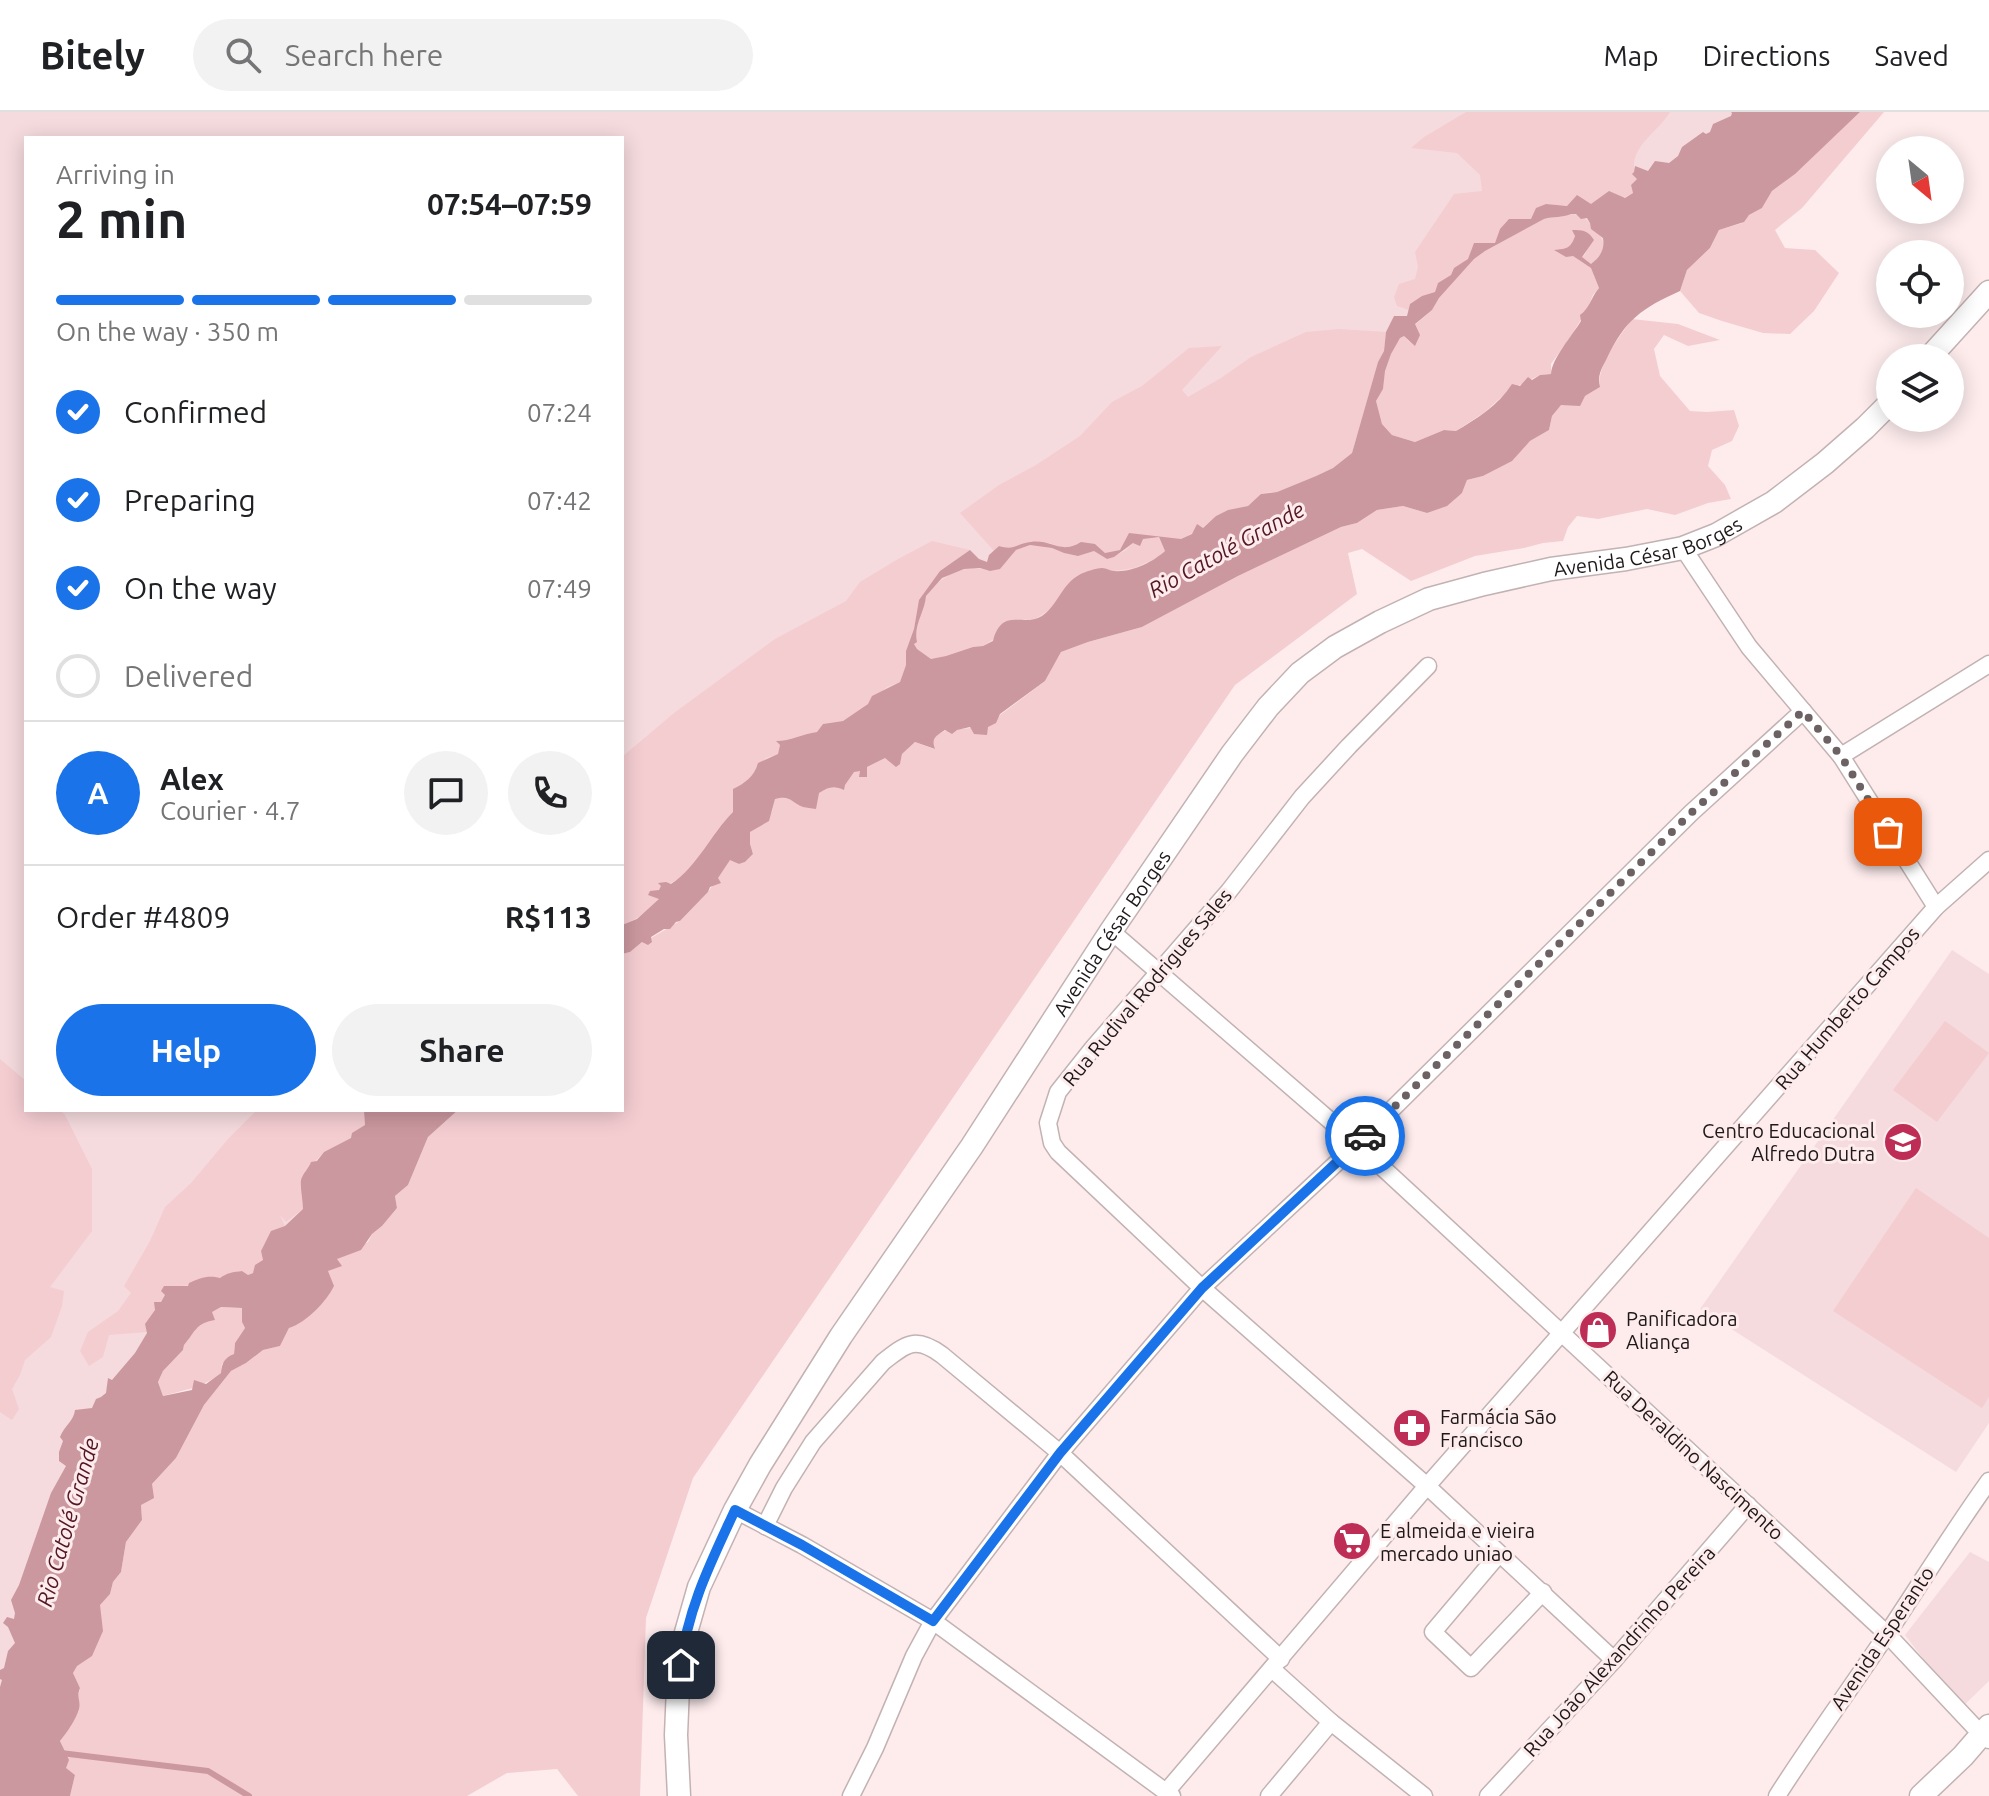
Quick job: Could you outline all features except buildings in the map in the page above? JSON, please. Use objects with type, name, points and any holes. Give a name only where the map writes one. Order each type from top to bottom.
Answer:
[{"type":"street","points":[[1942,344],[1989,292]]},
{"type":"street","name":"Avenida César Borges","points":[[679,1796],[676,1735],[683,1643],[699,1587],[735,1510],[841,1336],[972,1146],[1111,931],[1232,754],[1268,707],[1300,673],[1335,647],[1429,599],[1551,569],[1683,548],[1716,535],[1774,502],[1825,463],[1876,417]]},
{"type":"street","points":[[1683,548],[1749,647],[1841,756],[1936,907]]},
{"type":"street","points":[[1841,756],[1989,664]]},
{"type":"street","name":"Rua Rudival Rodrigues Sales","points":[[1428,666],[1302,797],[1229,891],[1093,1048],[1058,1092],[1048,1123],[1052,1143],[1058,1152],[1202,1288],[1427,1486],[1614,1660]]},
{"type":"street","points":[[858,1793],[914,1656],[933,1621],[1060,1453],[1202,1288],[1357,1144],[1691,813],[1803,711]]},
{"type":"street","name":"Rua Humberto Campos","points":[[1169,1794],[1427,1486],[1936,907],[1989,860]]},
{"type":"street","name":"Rua Deraldino Nascimento","points":[[1111,931],[1357,1144],[1887,1634],[1986,1733]]},
{"type":"street","points":[[765,1526],[813,1442],[883,1362],[911,1344],[929,1346],[1060,1453],[1276,1664],[1331,1722],[1424,1796]]},
{"type":"street","name":"Avenida Esperanto","points":[[1777,1796],[1989,1481]]},
{"type":"street","name":"Rua João Alexandrinho Pereira","points":[[1488,1796],[1614,1660],[1748,1505]]},
{"type":"street","points":[[735,1510],[933,1621],[1169,1794]]},
{"type":"street","points":[[1499,1554],[1433,1632],[1471,1668],[1543,1592]]},
{"type":"street","points":[[1269,1796],[1331,1722]]},
{"type":"street","points":[[1921,1796],[1986,1733]]},
{"type":"shaded area","points":[[0,112],[1783,112],[1750,170],[624,937],[624,136],[24,136],[24,1112],[420,1112],[95,1423],[0,1796]]},
{"type":"shaded area","points":[[1466,112],[1670,112],[1638,150],[1634,168],[1637,179],[1631,185],[1633,193],[1614,201],[1579,206],[1546,204],[1531,219],[1500,229],[1495,243],[1454,268],[1451,275],[1438,283],[1435,292],[1410,304],[1409,310],[1397,306],[1394,297],[1399,284],[1415,279],[1418,267],[1415,252],[1454,194],[1482,191],[1480,175],[1457,153],[1411,148]]},
{"type":"shaded area","points":[[1860,112],[1884,112],[1802,208],[1775,230],[1785,248],[1815,250],[1839,273],[1814,311],[1790,334],[1763,333],[1699,313],[1680,291],[1687,270],[1710,248],[1719,230],[1742,223],[1762,208],[1772,191]]},
{"type":"shaded area","points":[[1571,214],[1588,221],[1603,242],[1601,254],[1591,264],[1582,257],[1587,249],[1572,231],[1575,235],[1572,245],[1566,249],[1591,268],[1599,288],[1551,364],[1551,374],[1540,375],[1508,391],[1485,412],[1456,431],[1444,430],[1415,442],[1392,435],[1382,424],[1376,401],[1383,389],[1391,354],[1400,337],[1404,336],[1409,342],[1415,325],[1432,310],[1474,259],[1485,251],[1544,219]]},
{"type":"shaded area","points":[[1632,319],[1678,324],[1720,340],[1688,346],[1664,335],[1654,349],[1660,376],[1690,411],[1734,410],[1739,426],[1732,441],[1712,450],[1708,466],[1725,485],[1731,499],[1708,503],[1675,515],[1647,509],[1598,519],[1577,516],[1568,527],[1563,541],[1475,556],[1411,581],[1362,549],[1348,553],[1357,594],[1235,685],[693,1478],[646,1618],[640,1796],[578,1796],[557,1769],[507,1773],[467,1796],[70,1796],[75,1775],[65,1768],[68,1760],[60,1741],[71,1726],[80,1688],[73,1673],[99,1605],[110,1594],[113,1582],[121,1572],[126,1542],[142,1520],[141,1505],[152,1484],[176,1458],[204,1405],[231,1371],[263,1350],[280,1346],[327,1271],[341,1266],[336,1259],[368,1242],[397,1208],[395,1196],[408,1185],[428,1137],[456,1112],[624,1112],[624,954],[642,942],[652,942],[651,938],[680,921],[708,892],[730,859],[739,864],[753,854],[750,832],[772,812],[775,799],[790,799],[803,807],[822,792],[845,785],[854,771],[885,758],[900,763],[902,754],[915,742],[934,749],[934,739],[940,733],[993,722],[1045,681],[1061,652],[1142,627],[1238,576],[1341,527],[1357,523],[1377,510],[1403,506],[1427,513],[1462,493],[1467,480],[1483,476],[1511,461],[1530,441],[1549,430],[1552,416],[1561,404],[1600,387],[1605,361]]},
{"type":"shaded area","points":[[1339,329],[1386,332],[1384,351],[1378,362],[1352,453],[1333,468],[1277,492],[1263,493],[1248,506],[1228,510],[1181,539],[1159,538],[1165,551],[1134,568],[1114,571],[1103,568],[1076,576],[1049,610],[1032,621],[1024,619],[983,646],[931,659],[917,649],[914,643],[926,596],[939,582],[954,573],[971,569],[990,571],[1009,559],[1016,550],[1030,545],[1078,556],[1094,551],[1107,559],[1125,551],[1133,543],[1129,533],[1120,550],[1105,553],[1095,544],[1063,548],[1034,542],[1010,549],[999,546],[994,551],[960,513],[999,485],[1080,436],[1112,402],[1142,386],[1189,348],[1222,346],[1182,390],[1188,397],[1251,357],[1306,332]]},
{"type":"shaded area","points":[[932,541],[970,550],[940,571],[920,599],[900,682],[887,687],[843,721],[823,724],[817,732],[777,742],[780,745],[778,754],[766,758],[746,782],[733,789],[733,812],[691,866],[679,878],[658,890],[660,899],[651,907],[624,924],[624,755],[674,713],[775,639],[846,601],[860,582]]},
{"type":"shaded area","name":"Centro Educacional Alfredo Dutra","points":[[1952,950],[1989,974],[1989,1423],[1956,1472],[1700,1309]]},
{"type":"shaded area","points":[[1945,1021],[1989,1053],[1937,1122],[1893,1090]]},
{"type":"shaded area","points":[[0,1059],[24,1079],[24,1112],[62,1112],[65,1115],[92,1169],[92,1231],[50,1287],[64,1291],[62,1306],[51,1337],[25,1360],[12,1389],[19,1409],[12,1420],[0,1412]]},
{"type":"shaded area","points":[[255,1112],[364,1112],[365,1125],[351,1138],[324,1152],[306,1171],[303,1209],[286,1222],[280,1215],[285,1226],[271,1232],[261,1251],[263,1260],[253,1273],[248,1275],[238,1271],[204,1283],[164,1286],[166,1294],[155,1310],[147,1332],[109,1335],[103,1357],[89,1366],[80,1351],[88,1332],[118,1311],[131,1293],[124,1286],[165,1207],[191,1183]]},
{"type":"shaded area","points":[[1916,1188],[1989,1238],[1989,1397],[1982,1408],[1833,1311]]},
{"type":"shaded area","points":[[221,1307],[242,1308],[245,1328],[235,1343],[234,1354],[222,1364],[221,1373],[214,1378],[193,1388],[163,1396],[158,1382],[163,1371],[199,1327],[214,1320],[211,1312]]},
{"type":"shaded area","points":[[1970,1552],[1989,1562],[1989,1681],[1961,1708],[1905,1635]]},
{"type":"water","name":"Rio Catolé Grande","points":[[1731,112],[1860,112],[1795,174],[1772,191],[1762,208],[1749,215],[1744,222],[1719,230],[1710,248],[1687,270],[1680,291],[1645,310],[1621,334],[1602,368],[1600,387],[1585,396],[1580,406],[1561,405],[1552,416],[1549,430],[1530,441],[1512,461],[1483,476],[1467,480],[1462,493],[1447,506],[1427,513],[1403,506],[1377,510],[1357,523],[1341,527],[1238,576],[1142,627],[1061,652],[1045,681],[1000,714],[996,723],[988,727],[987,735],[974,734],[970,727],[952,734],[945,730],[935,738],[935,749],[915,742],[902,754],[896,767],[885,758],[867,767],[867,777],[859,777],[860,771],[854,772],[844,790],[831,787],[819,793],[816,809],[803,807],[787,798],[775,799],[769,821],[750,832],[753,854],[739,864],[730,860],[718,878],[721,883],[710,887],[680,921],[651,937],[652,942],[648,945],[642,942],[624,954],[624,924],[637,919],[659,899],[648,895],[650,891],[659,890],[661,886],[658,883],[671,884],[696,860],[733,812],[733,789],[748,779],[758,763],[778,754],[780,745],[776,741],[817,732],[823,724],[843,721],[868,704],[872,696],[900,682],[919,600],[940,571],[970,550],[987,562],[989,555],[999,546],[1009,548],[1038,542],[1068,547],[1081,542],[1095,544],[1105,553],[1120,550],[1129,533],[1181,539],[1192,534],[1197,524],[1203,528],[1228,510],[1248,506],[1261,494],[1277,492],[1333,468],[1352,453],[1378,362],[1384,351],[1386,332],[1394,316],[1407,316],[1410,304],[1435,292],[1438,283],[1468,259],[1474,243],[1495,243],[1500,229],[1509,219],[1531,219],[1536,208],[1546,204],[1567,206],[1577,195],[1591,204],[1609,191],[1625,198],[1633,193],[1631,185],[1637,179],[1632,174],[1635,166],[1648,171],[1655,161],[1669,163],[1678,156],[1682,147],[1703,132],[1710,132],[1713,124],[1731,116]],"holes":[[[1576,214],[1581,219],[1587,218],[1591,229],[1603,238],[1601,253],[1591,264],[1582,257],[1594,240],[1587,232],[1579,230],[1572,230],[1575,236],[1570,245],[1554,250],[1566,257],[1573,256],[1591,268],[1599,288],[1580,315],[1581,321],[1559,354],[1551,374],[1532,380],[1528,377],[1520,386],[1512,384],[1494,405],[1456,431],[1444,430],[1415,442],[1392,435],[1382,424],[1376,401],[1383,389],[1391,354],[1400,338],[1404,336],[1415,346],[1420,335],[1415,324],[1432,310],[1474,259],[1485,251],[1544,219]],[[1159,537],[1165,551],[1141,566],[1127,570],[1099,568],[1081,574],[1069,583],[1042,616],[1002,624],[993,641],[983,646],[931,659],[914,644],[917,642],[926,596],[942,578],[964,569],[1000,569],[1016,550],[1030,545],[1078,556],[1094,551],[1107,559],[1133,543],[1140,546],[1143,539]]]},
{"type":"water","name":"Rio Catolé Grande","points":[[364,1112],[456,1112],[428,1137],[408,1185],[395,1196],[397,1208],[361,1250],[337,1259],[342,1266],[328,1271],[334,1286],[326,1298],[309,1316],[289,1328],[280,1346],[263,1350],[231,1371],[204,1405],[176,1458],[152,1484],[154,1498],[141,1505],[142,1520],[126,1542],[121,1572],[113,1582],[110,1594],[100,1605],[103,1631],[92,1656],[77,1666],[73,1673],[80,1688],[79,1709],[60,1741],[69,1760],[66,1768],[75,1775],[70,1796],[0,1796],[0,1670],[4,1668],[8,1651],[15,1643],[3,1623],[7,1617],[14,1619],[11,1600],[51,1493],[66,1466],[59,1461],[62,1433],[75,1410],[92,1408],[96,1399],[106,1393],[108,1378],[112,1380],[135,1353],[147,1333],[145,1324],[155,1310],[154,1302],[161,1302],[165,1295],[161,1291],[164,1286],[188,1286],[200,1278],[220,1278],[242,1271],[248,1275],[253,1273],[255,1265],[263,1260],[261,1251],[271,1231],[285,1226],[303,1209],[301,1180],[311,1162],[351,1138],[352,1133],[365,1125]],"holes":[[[221,1307],[242,1308],[245,1328],[235,1343],[234,1354],[224,1361],[221,1373],[206,1384],[194,1380],[192,1390],[163,1396],[158,1382],[163,1371],[183,1350],[196,1329],[203,1323],[215,1320],[212,1312]]]},
{"type":"waterway","points":[[61,1753],[208,1771],[249,1796]]},
{"type":"way so far","points":[[1365,1136],[1691,813],[1803,711],[1841,756],[1888,832]]},
{"type":"place","name":"Centro Educacional Alfredo Dutra","points":[[1903,1142]]},
{"type":"place","name":"Panificadora Aliança","points":[[1598,1330]]},
{"type":"place","name":"Farmácia São Francisco","points":[[1412,1428]]},
{"type":"place","name":"E almeida e vieira mercado uniao","points":[[1352,1541]]},
{"type":"route","points":[[681,1665],[683,1643],[699,1587],[735,1510],[933,1621],[1060,1453],[1202,1288],[1365,1136]]}]
